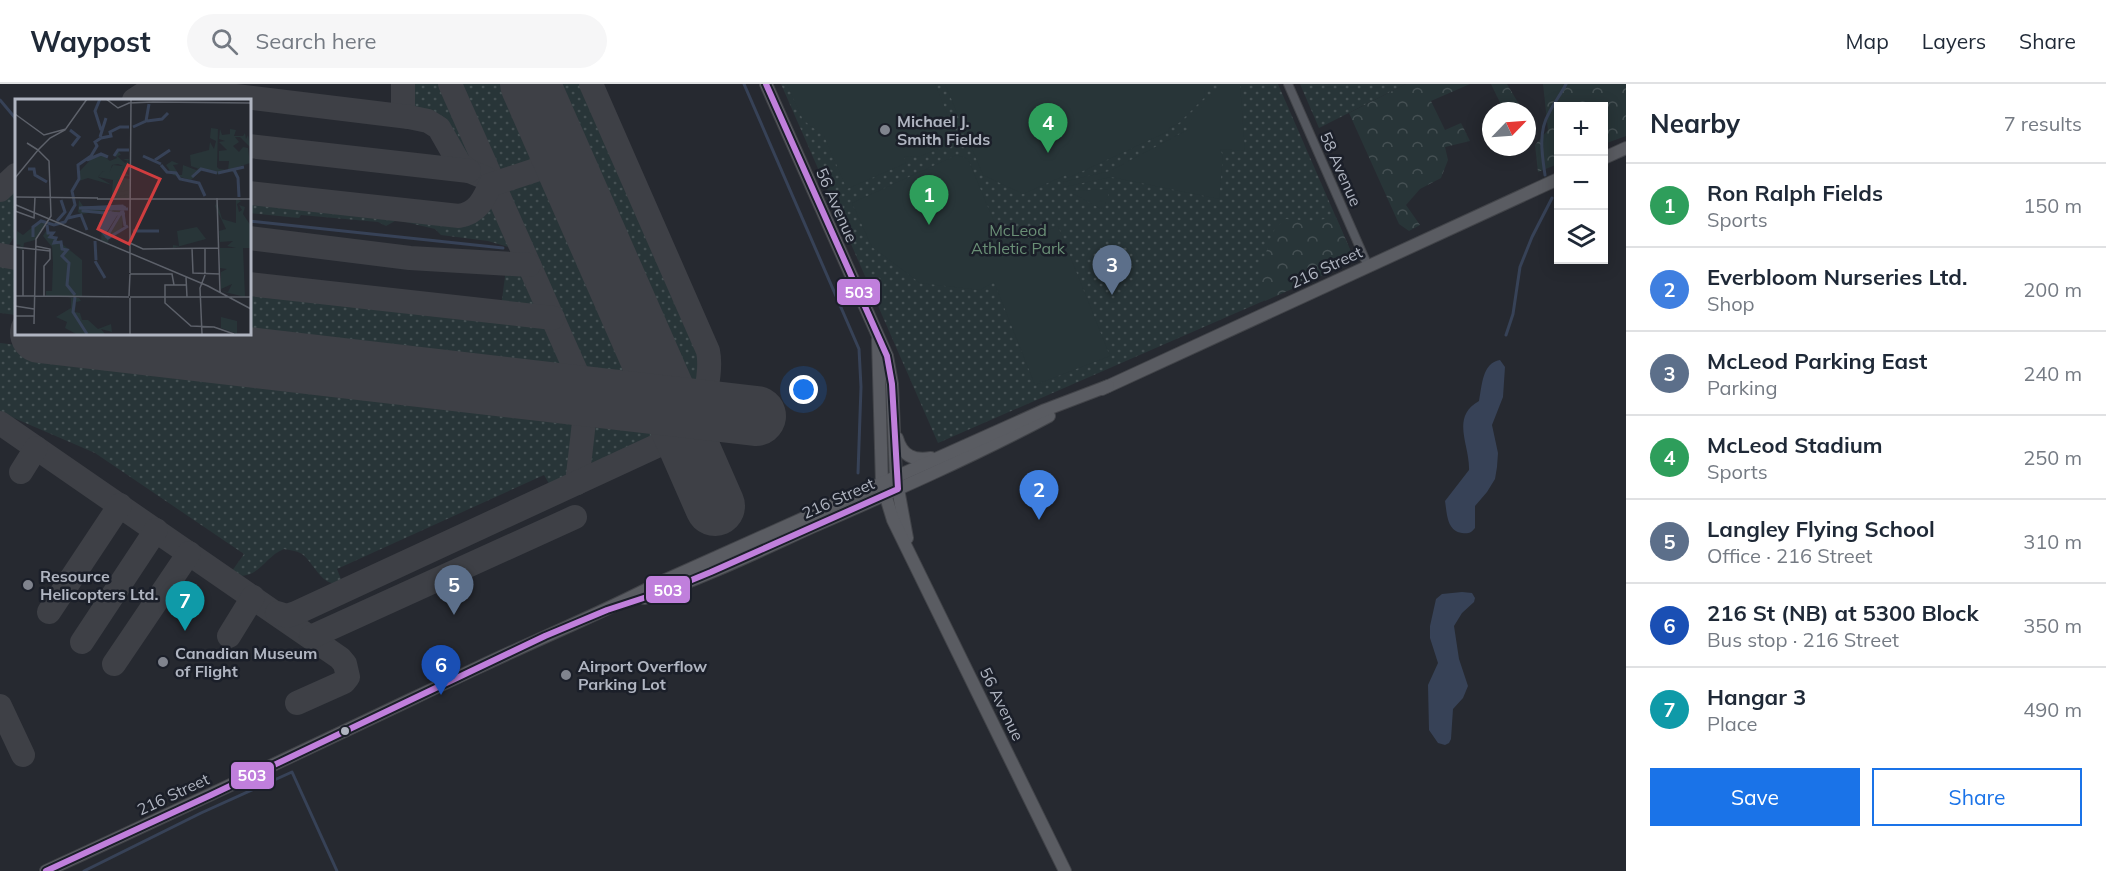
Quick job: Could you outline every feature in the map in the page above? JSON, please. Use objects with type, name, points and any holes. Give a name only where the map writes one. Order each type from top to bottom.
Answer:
[{"type":"main road","name":"56 Avenue","points":[[766,84],[887,356],[892,384],[897,483],[909,551]]},
{"type":"main road","points":[[1608,156],[1626,148]]},
{"type":"main road","name":"216 Street","points":[[46,871],[535,641],[608,610],[659,584],[1009,437],[1108,386],[1554,181]]},
{"type":"main road","name":"56 Avenue","points":[[878,339],[884,489],[893,520],[1065,871]]},
{"type":"main road","name":"216 Street","points":[[897,483],[947,454],[1045,410],[1108,386]]},
{"type":"main road","points":[[894,427],[902,450],[909,456],[922,459],[947,454]]},
{"type":"street","name":"58 Avenue","points":[[1288,84],[1368,266]]},
{"type":"green space","points":[[410,84],[513,84],[545,157],[543,161],[503,174],[472,165],[461,155],[440,120],[410,112],[407,106]]},
{"type":"green space","points":[[548,84],[585,84],[704,356],[699,385],[695,393],[682,392]]},
{"type":"green space","name":"McLeod Athletic Park","points":[[781,84],[1278,84],[1355,261],[938,443]]},
{"type":"green space","name":"Michael J. Smith Fields","points":[[787,84],[935,84],[958,140],[921,156],[904,157],[906,163],[847,189],[824,136],[803,120]]},
{"type":"green space","points":[[945,84],[1205,84],[1204,98],[1179,123],[1168,129],[1169,131],[1068,178],[1066,175],[1023,194],[983,175]]},
{"type":"green space","points":[[1221,84],[1240,84],[1245,151],[1220,149],[1223,156],[1219,199],[1111,177],[1064,187],[1063,182],[1110,171],[1189,129],[1186,126]]},
{"type":"green space","points":[[1300,84],[1406,84],[1319,128]]},
{"type":"green space","points":[[1406,84],[1470,84],[1431,101],[1445,130],[1461,123],[1470,141],[1445,147],[1448,160],[1441,178],[1420,189],[1406,205],[1420,225],[1409,231],[1399,224],[1349,113]]},
{"type":"green space","points":[[1491,84],[1507,84],[1518,102],[1500,102]]},
{"type":"green space","points":[[1543,84],[1626,84],[1626,136],[1608,143],[1608,102],[1554,102],[1554,166],[1538,172],[1536,144],[1548,130]]},
{"type":"green space","points":[[957,155],[968,159],[1005,248],[1058,226],[1110,356],[1035,385],[994,282],[980,290],[920,283],[872,247],[852,203]]},
{"type":"green space","points":[[548,171],[553,174],[646,388],[586,381],[504,190],[507,184]]},
{"type":"green space","points":[[1108,189],[1103,210],[1072,193],[1072,191]]},
{"type":"green space","points":[[5,192],[15,193],[15,236],[7,248],[0,248],[0,199]]},
{"type":"green space","points":[[493,193],[518,250],[488,241],[441,235],[435,229],[397,220],[386,226],[378,222],[250,213],[250,196],[458,219],[476,214]]},
{"type":"green space","points":[[1336,217],[1355,261],[1265,301],[1261,293],[1261,266],[1275,228],[1286,219],[1313,221]]},
{"type":"green space","points":[[0,259],[15,261],[15,315],[0,313]]},
{"type":"green space","points":[[506,269],[527,270],[540,300],[539,305],[528,311],[501,307]]},
{"type":"green space","points":[[250,288],[549,322],[573,380],[182,334],[250,334]]},
{"type":"green space","points":[[0,343],[580,410],[572,477],[551,487],[544,475],[337,569],[342,582],[335,584],[324,579],[302,554],[284,549],[272,556],[253,573],[240,576],[232,571],[244,554],[95,453],[0,412]]},
{"type":"green space","points":[[592,411],[660,419],[665,435],[583,472]]},
{"type":"water","points":[[1500,360],[1505,367],[1503,397],[1492,425],[1498,453],[1495,479],[1475,506],[1475,528],[1469,533],[1457,532],[1453,529],[1447,516],[1445,501],[1469,470],[1463,423],[1465,415],[1479,401],[1486,370],[1494,362]]},
{"type":"water","points":[[1472,593],[1475,598],[1454,626],[1459,659],[1468,686],[1463,698],[1453,709],[1451,739],[1445,745],[1438,743],[1429,730],[1428,685],[1438,663],[1430,638],[1430,626],[1436,599],[1442,594]]},
{"type":"waterway","points":[[744,84],[859,349],[861,387],[858,473]]},
{"type":"waterway","points":[[1545,175],[1543,128],[1566,84]]},
{"type":"waterway","points":[[0,100],[15,118]]},
{"type":"waterway","points":[[1506,335],[1513,314],[1520,267],[1552,198]]},
{"type":"waterway","points":[[250,221],[503,248]]},
{"type":"waterway","points":[[84,871],[201,813],[292,772],[337,871]]},
{"type":"taxiway","points":[[403,84],[403,111],[409,117]]},
{"type":"taxiway","points":[[450,84],[495,186]]},
{"type":"taxiway","points":[[277,613],[287,616],[296,613],[685,433],[694,423],[706,392],[709,369],[708,351],[591,84]]},
{"type":"taxiway","points":[[136,99],[148,91],[170,88],[409,117],[428,121],[439,128],[459,163],[469,171],[486,178],[496,190],[587,396],[577,483]]},
{"type":"taxiway","points":[[250,146],[469,171]]},
{"type":"taxiway","points":[[250,193],[459,216],[475,209],[490,185],[563,161]]},
{"type":"taxiway","points":[[0,190],[15,176]]},
{"type":"taxiway","points":[[250,238],[410,258],[529,265]]},
{"type":"taxiway","points":[[0,255],[15,258]]},
{"type":"taxiway","points":[[250,284],[553,318]]},
{"type":"taxiway","points":[[0,423],[340,658],[345,664],[348,677],[344,682],[297,703]]},
{"type":"taxiway","points":[[21,472],[36,448]]},
{"type":"taxiway","points":[[49,612],[120,505]]},
{"type":"taxiway","points":[[311,637],[575,517]]},
{"type":"taxiway","points":[[82,642],[156,530]]},
{"type":"taxiway","points":[[114,664],[189,553]]},
{"type":"taxiway","points":[[229,636],[253,597]]},
{"type":"taxiway","points":[[0,706],[23,755]]},
{"type":"runway","points":[[530,84],[715,506]]},
{"type":"runway","points":[[49,334],[756,416]]},
{"type":"transit line","name":"503","points":[[46,871],[545,636],[607,610],[665,591],[711,572],[898,489],[892,384],[887,356],[766,84]]},
{"type":"place","name":"Michael J. Smith Fields","points":[[885,130]]},
{"type":"place","name":"McLeod Stadium","points":[[1048,153]]},
{"type":"place","name":"Ron Ralph Fields","points":[[929,225]]},
{"type":"place","name":"McLeod Parking East","points":[[1112,295]]},
{"type":"place","name":"Everbloom Nurseries Ltd.","points":[[1039,520]]},
{"type":"place","name":"Resource Helicopters Ltd.","points":[[28,585]]},
{"type":"place","name":"Langley Flying School","points":[[454,615]]},
{"type":"place","name":"Hangar 3","points":[[185,631]]},
{"type":"place","name":"Canadian Museum of Flight","points":[[163,662]]},
{"type":"place","name":"Airport Overflow Parking Lot","points":[[566,675]]},
{"type":"place","name":"216 St (NB) at 5300 Block","points":[[441,695]]}]
